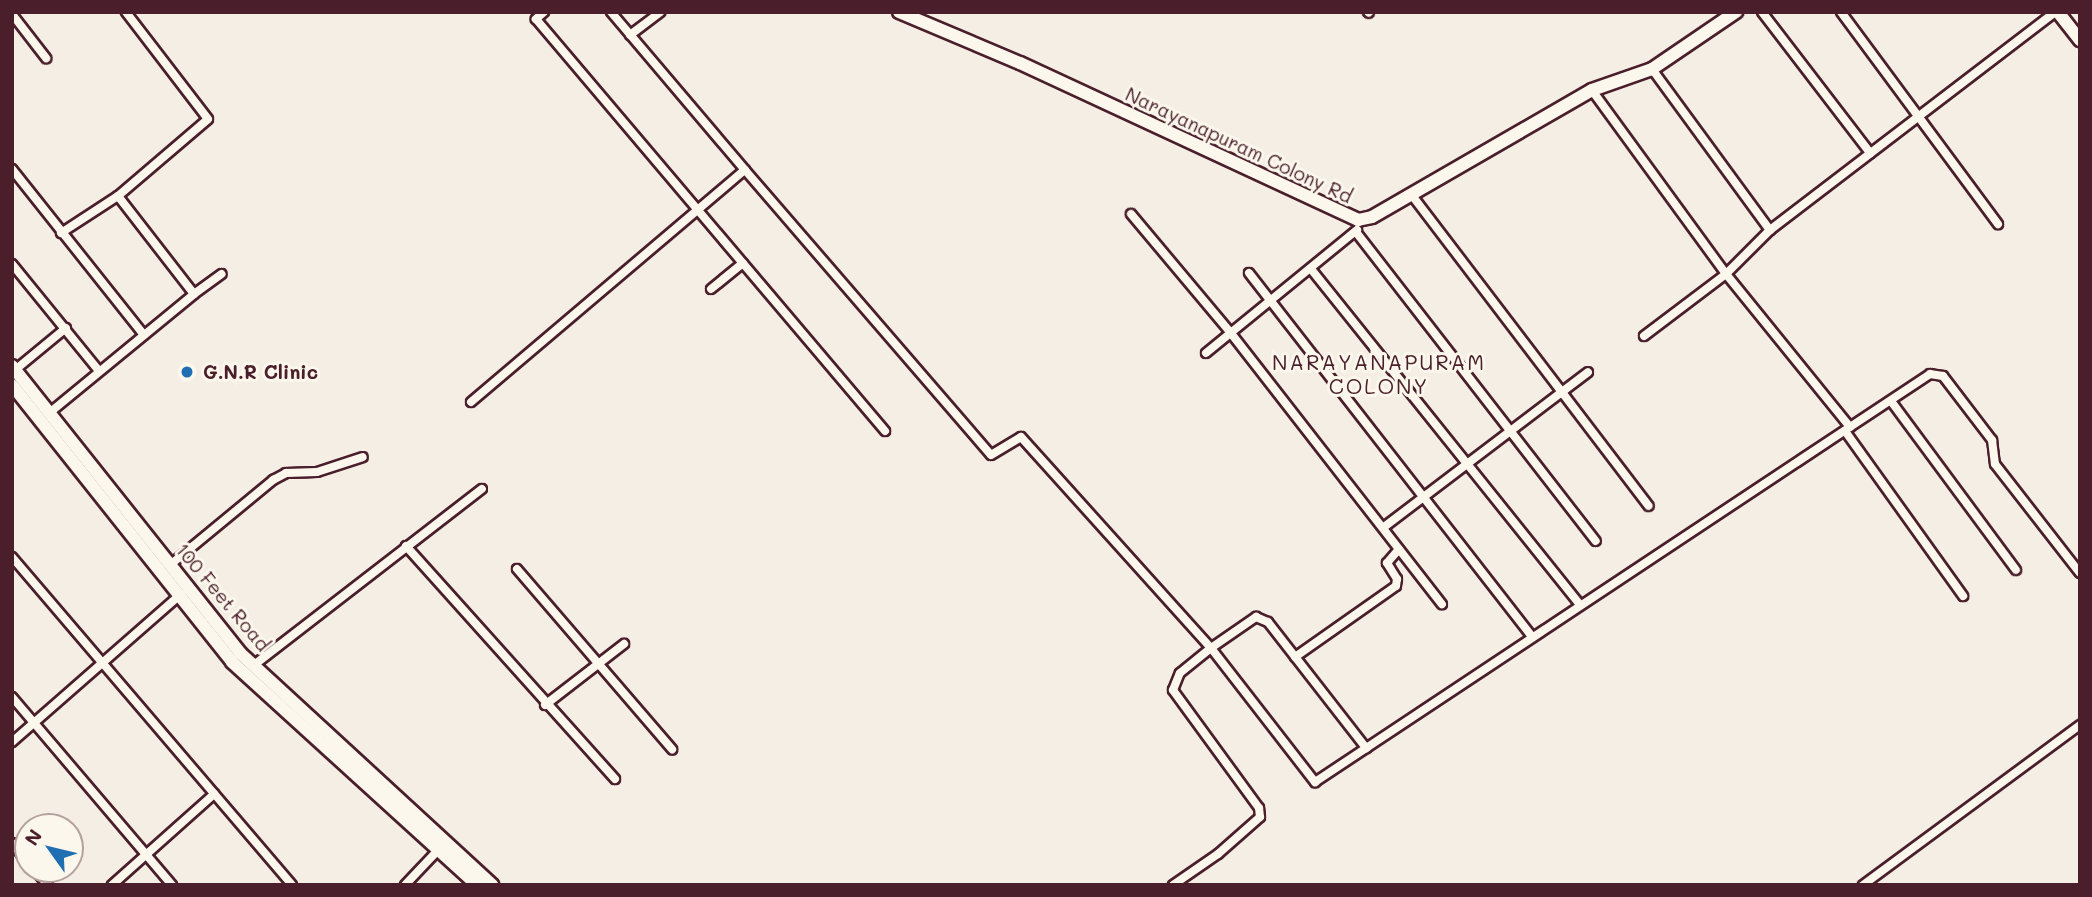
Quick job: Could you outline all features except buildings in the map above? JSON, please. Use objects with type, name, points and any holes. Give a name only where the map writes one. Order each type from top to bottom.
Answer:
[{"type":"street","points":[[61,233],[118,196],[208,119],[126,12]]},
{"type":"street","points":[[544,12],[533,16],[885,431]]},
{"type":"street","points":[[611,12],[991,455],[1021,437],[1211,648],[1312,781],[1934,372],[1951,383],[1992,440],[1995,464],[2080,573]]},
{"type":"street","points":[[630,34],[660,12]]},
{"type":"street","name":"Narayanapuram Colony Rd","points":[[899,12],[1020,63],[1357,226],[1591,90],[1653,69],[1736,12]]},
{"type":"street","points":[[1762,12],[1870,153]]},
{"type":"street","points":[[1841,12],[1998,224]]},
{"type":"street","points":[[1644,336],[1726,274],[1770,230],[2057,12],[2080,40]]},
{"type":"street","points":[[12,14],[46,58]]},
{"type":"street","points":[[1653,69],[1770,230]]},
{"type":"street","points":[[1591,90],[1726,274],[1848,429],[1963,596]]},
{"type":"street","points":[[12,169],[144,335]]},
{"type":"street","points":[[471,401],[745,170]]},
{"type":"street","points":[[1411,194],[1560,393],[1649,506]]},
{"type":"street","points":[[118,196],[194,294]]},
{"type":"street","points":[[1131,214],[1230,332],[1442,604]]},
{"type":"street","points":[[1206,353],[1311,269],[1357,226],[1509,432],[1596,541]]},
{"type":"street","points":[[711,289],[743,263]]},
{"type":"street","points":[[12,264],[99,371]]},
{"type":"street","points":[[1311,269],[1469,463],[1579,604]]},
{"type":"street","points":[[1249,273],[1425,495],[1531,635]]},
{"type":"street","points":[[48,414],[222,274]]},
{"type":"street","points":[[14,368],[66,328]]},
{"type":"street","name":"100 Feet Road","points":[[14,368],[170,565],[184,593],[232,662],[477,885]]},
{"type":"street","points":[[1384,527],[1588,372]]},
{"type":"street","name":"100 Feet Road","points":[[12,385],[184,593],[254,665],[492,885]]},
{"type":"street","points":[[1891,401],[2016,570]]},
{"type":"street","points":[[170,565],[273,480],[286,473],[317,472],[363,457]]},
{"type":"street","points":[[254,665],[406,545],[482,489]]},
{"type":"street","points":[[406,545],[545,705],[615,779]]},
{"type":"street","points":[[1295,657],[1396,586],[1398,581],[1388,563],[1399,549]]},
{"type":"street","points":[[12,557],[292,885]]},
{"type":"street","points":[[517,569],[672,749]]},
{"type":"street","points":[[12,742],[184,593]]},
{"type":"street","points":[[1173,885],[1218,855],[1260,817],[1259,808],[1173,690],[1180,673],[1211,648],[1256,617],[1268,622],[1366,748]]},
{"type":"street","points":[[545,705],[624,643]]},
{"type":"street","points":[[12,697],[172,885]]},
{"type":"street","points":[[1863,885],[2080,725]]},
{"type":"street","points":[[111,885],[214,794]]},
{"type":"street","points":[[405,885],[439,849]]},
{"type":"place","name":"G.N.R Clinic","points":[[187,372]]},
{"type":"district","name":"NARAYANAPURAM COLONY","points":[[1379,374]]}]
